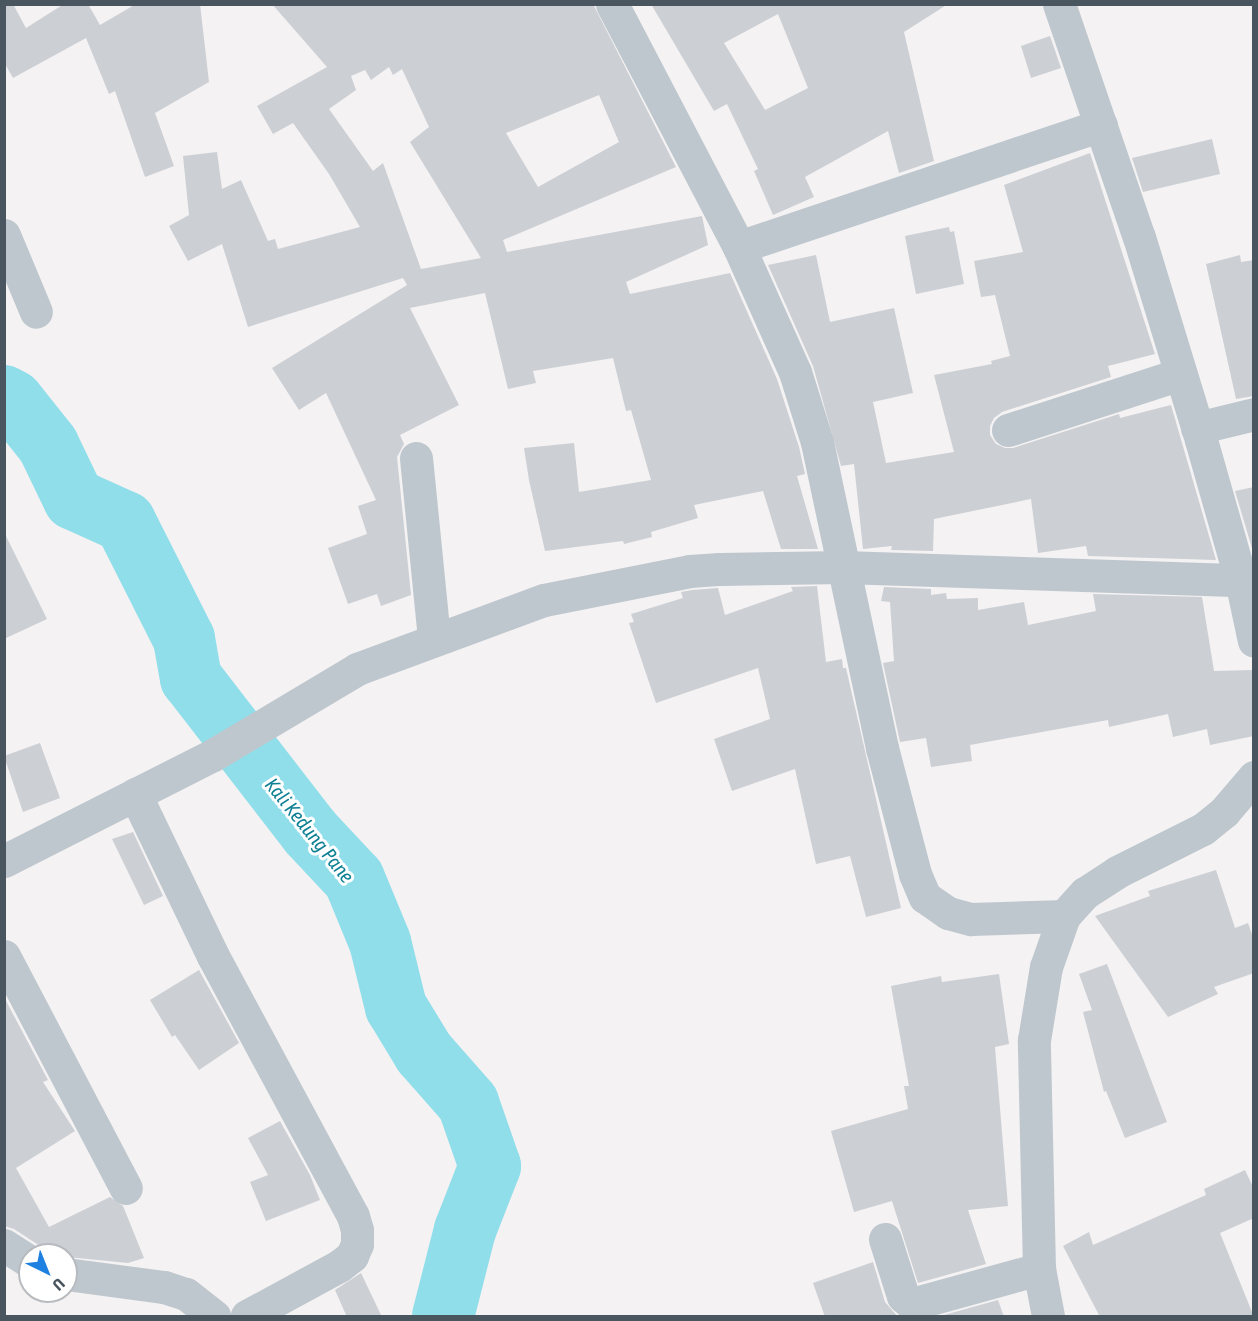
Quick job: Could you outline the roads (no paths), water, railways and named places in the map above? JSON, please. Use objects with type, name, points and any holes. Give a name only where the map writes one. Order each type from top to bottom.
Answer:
[{"type":"street","points":[[612,4],[739,247],[781,337],[805,403],[817,442],[882,748],[915,874],[925,897],[948,913],[971,919],[1064,916]]},
{"type":"street","points":[[1059,4],[1139,237],[1197,428],[1240,580],[1254,641]]},
{"type":"street","points":[[739,247],[1101,125]]},
{"type":"street","points":[[4,235],[36,312]]},
{"type":"street","points":[[1008,430],[1180,374]]},
{"type":"street","points":[[1197,428],[1254,414]]},
{"type":"street","points":[[416,458],[434,639]]},
{"type":"street","points":[[4,861],[213,755],[357,669],[544,600],[690,571],[843,567],[1240,580]]},
{"type":"street","points":[[1048,1317],[1039,1269],[1034,1040],[1046,967],[1064,916],[1085,893],[1117,872],[1203,828],[1224,812],[1254,777]]},
{"type":"street","points":[[135,794],[213,956],[353,1216],[357,1230],[357,1244],[352,1256],[339,1266],[247,1317]]},
{"type":"street","points":[[4,956],[126,1188]]},
{"type":"street","points":[[885,1239],[903,1296],[912,1304],[1039,1269]]},
{"type":"street","points":[[4,1245],[18,1254]]},
{"type":"street","points":[[78,1276],[164,1287],[186,1294],[214,1317]]},
{"type":"waterway","name":"Kali Kedung Pane","points":[[4,396],[13,401],[48,445],[74,499],[125,522],[184,639],[191,678],[310,832],[354,879],[380,942],[396,1007],[424,1053],[468,1103],[490,1166],[465,1230],[443,1316]]}]
